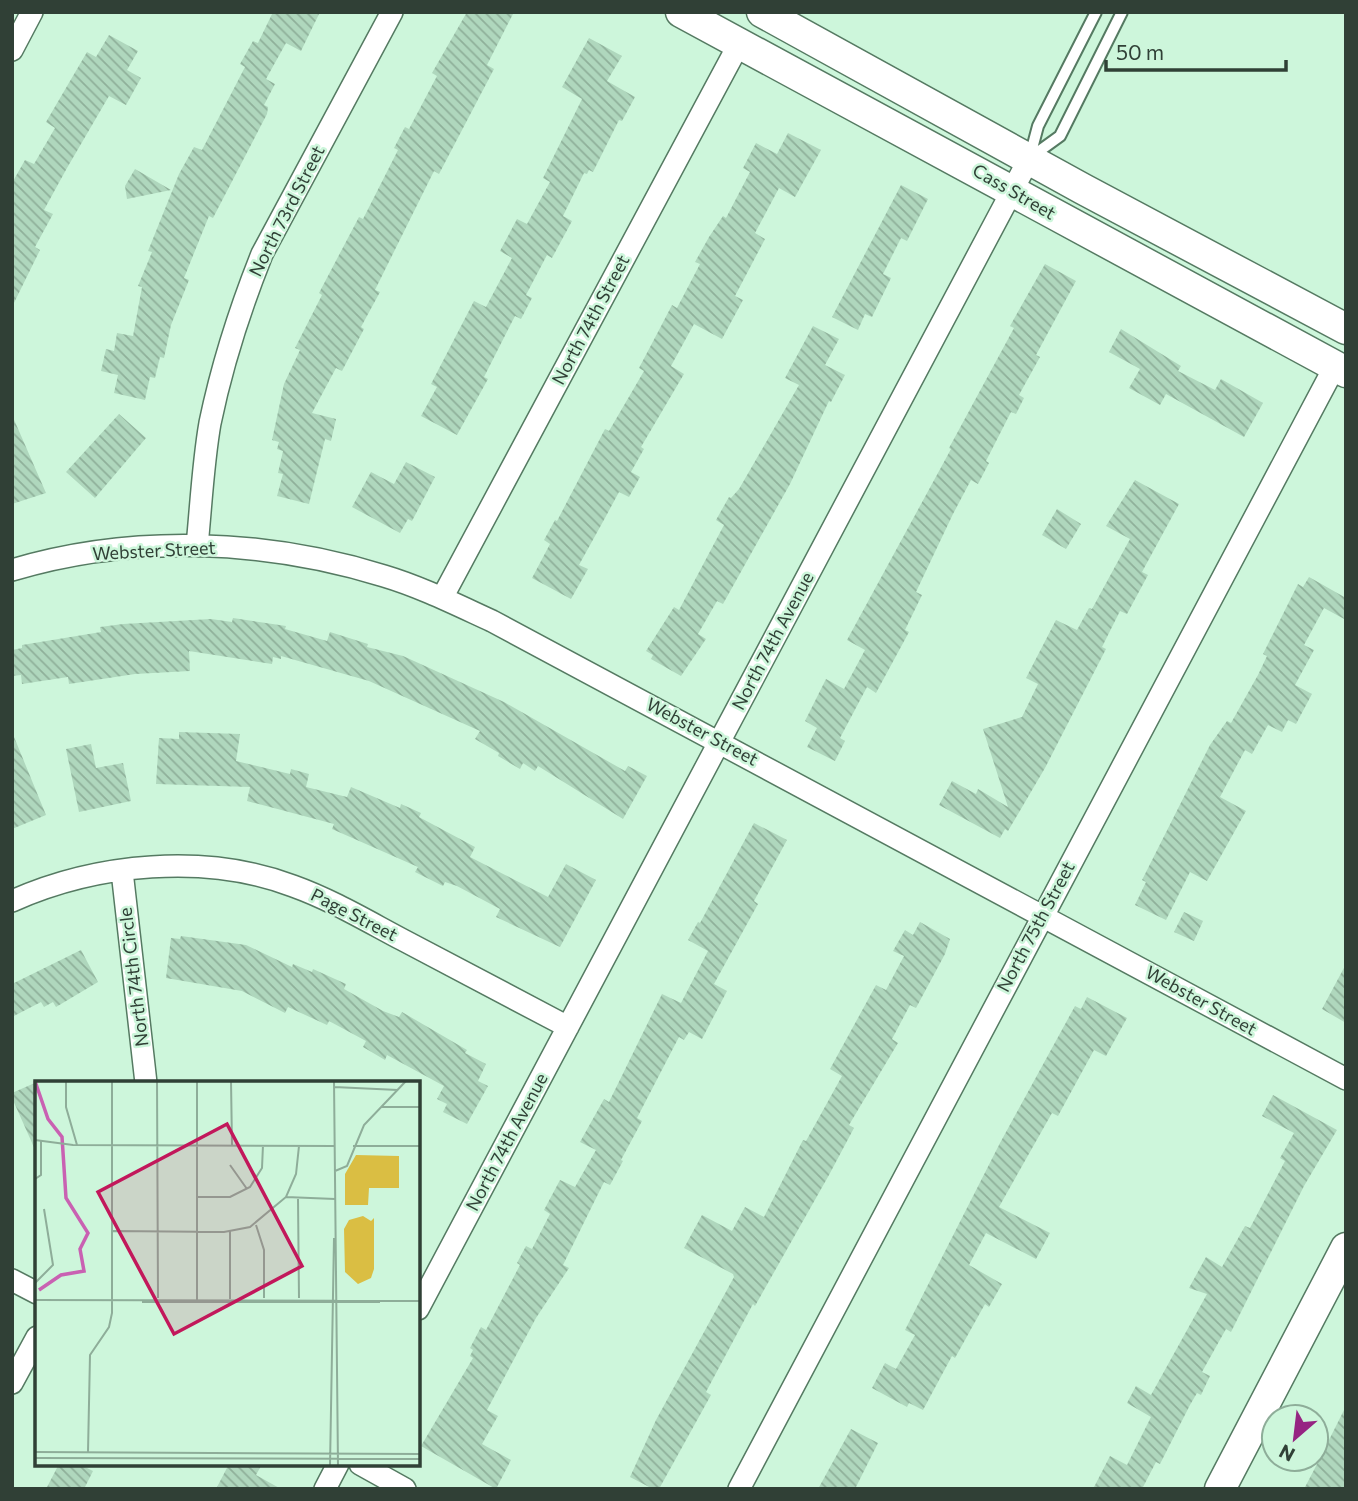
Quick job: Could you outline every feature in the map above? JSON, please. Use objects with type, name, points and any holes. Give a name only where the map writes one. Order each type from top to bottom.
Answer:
[{"type":"main road","name":"Cass Street","points":[[681,12],[1340,369]]},
{"type":"main road","name":"Cass Street","points":[[762,12],[1346,329]]},
{"type":"main road","points":[[1220,1489],[1346,1248]]},
{"type":"street","points":[[12,50],[32,12]]},
{"type":"street","name":"North 73rd Street","points":[[197,546],[210,425],[229,344],[247,293],[262,254],[392,12]]},
{"type":"street","name":"North 74th Street","points":[[442,598],[740,42]]},
{"type":"street","name":"North 74th Avenue","points":[[420,1305],[1029,159]]},
{"type":"street","name":"North 75th Street","points":[[739,1489],[1042,914],[1340,369]]},
{"type":"street","name":"Webster Street","points":[[12,570],[49,559],[117,548],[197,546],[256,549],[323,559],[385,576],[492,621],[1346,1079]]},
{"type":"street","name":"Page Street","points":[[122,871],[158,867],[211,868],[252,874],[292,885],[334,903],[568,1027]]},
{"type":"street","points":[[12,901],[81,877],[122,871]]},
{"type":"street","name":"North 74th Circle","points":[[122,871],[146,1081]]},
{"type":"street","points":[[12,1280],[35,1292]]},
{"type":"street","points":[[13,1380],[35,1341]]},
{"type":"street","points":[[325,1489],[337,1466]]},
{"type":"street","points":[[363,1466],[405,1489]]},
{"type":"lane","points":[[1029,159],[1038,126],[1096,12]]},
{"type":"lane","points":[[1029,159],[1060,136],[1122,12]]},
{"type":"building","points":[[273,12],[320,12],[301,51],[286,43],[266,79],[275,84],[264,105],[268,107],[267,114],[213,218],[209,216],[184,278],[189,280],[171,325],[164,358],[160,357],[155,378],[150,377],[145,400],[114,393],[118,375],[101,371],[106,349],[114,351],[117,333],[133,336],[142,287],[138,286],[152,252],[148,251],[179,174],[194,147],[202,150],[245,67],[240,64],[253,41],[258,43]]},
{"type":"building","points":[[467,12],[514,12],[487,65],[494,69],[439,174],[434,171],[375,290],[380,292],[361,327],[364,329],[342,371],[336,368],[312,413],[336,419],[331,441],[325,439],[309,504],[277,496],[283,474],[278,473],[283,451],[277,449],[279,442],[272,440],[284,384],[300,350],[295,348],[322,295],[319,293],[359,217],[363,219],[398,150],[394,148],[405,127],[409,129],[437,76],[432,73]]},
{"type":"building","points":[[109,35],[138,51],[127,70],[141,78],[126,105],[109,96],[67,168],[44,210],[53,214],[35,247],[40,250],[12,307],[12,183],[25,160],[34,164],[55,128],[46,122],[87,52],[96,57]]},
{"type":"building","points":[[589,38],[622,56],[607,81],[635,97],[622,121],[619,120],[593,172],[589,170],[587,174],[584,173],[563,216],[572,221],[552,258],[547,255],[526,295],[532,298],[521,319],[515,316],[484,377],[488,379],[457,435],[421,416],[437,387],[431,384],[474,301],[486,307],[512,258],[500,251],[517,219],[527,224],[550,182],[543,178],[582,99],[562,87]]},
{"type":"building","points":[[788,133],[821,150],[795,197],[779,188],[755,233],[765,239],[735,296],[743,300],[722,339],[694,324],[671,366],[684,374],[641,447],[644,449],[631,472],[640,477],[629,497],[619,492],[579,565],[588,569],[571,599],[532,578],[550,544],[544,540],[555,520],[557,521],[605,429],[609,431],[644,371],[639,368],[672,305],[677,308],[700,264],[695,262],[709,237],[723,216],[726,218],[750,172],[743,168],[756,143],[777,154]]},
{"type":"building","points":[[135,169],[171,190],[127,199],[125,186]]},
{"type":"building","points":[[901,185],[928,199],[907,241],[901,238],[883,274],[891,278],[872,317],[865,314],[858,330],[832,317]]},
{"type":"building","points":[[1045,264],[1076,281],[1036,355],[1040,357],[1019,395],[1024,398],[1016,414],[1011,412],[986,461],[989,463],[978,484],[971,480],[953,514],[916,592],[922,595],[905,630],[909,632],[876,693],[867,687],[840,738],[845,741],[835,761],[807,747],[817,728],[805,721],[826,679],[844,689],[865,650],[847,640],[951,449],[949,448],[1014,328],[1010,326]]},
{"type":"building","points":[[813,326],[839,339],[825,365],[845,375],[831,402],[829,401],[790,484],[723,604],[717,601],[698,634],[706,639],[681,676],[651,659],[653,655],[646,651],[674,607],[679,610],[724,525],[716,520],[729,497],[739,489],[799,385],[785,378]]},
{"type":"building","points":[[1121,329],[1181,366],[1178,371],[1215,390],[1221,379],[1263,403],[1244,437],[1166,394],[1160,405],[1129,388],[1140,369],[1109,352]]},
{"type":"building","points":[[119,414],[146,438],[95,498],[66,472]]},
{"type":"building","points":[[12,415],[46,493],[12,504]]},
{"type":"building","points":[[406,462],[435,477],[412,521],[408,519],[400,533],[352,507],[371,472],[394,484]]},
{"type":"building","points":[[1135,480],[1179,504],[1142,572],[1148,575],[1127,614],[1120,611],[1102,647],[1106,649],[1045,768],[1008,831],[1005,829],[1000,838],[939,805],[952,781],[976,794],[978,789],[1008,807],[983,729],[1022,717],[1038,684],[1026,678],[1056,620],[1077,630],[1089,608],[1092,609],[1130,539],[1106,526]]},
{"type":"building","points":[[1057,509],[1081,524],[1066,549],[1042,535]]},
{"type":"building","points":[[1309,577],[1346,598],[1346,620],[1324,608],[1304,645],[1314,650],[1295,685],[1312,694],[1296,724],[1288,720],[1282,732],[1268,725],[1252,754],[1245,750],[1220,797],[1246,811],[1207,881],[1190,872],[1166,920],[1135,905],[1146,882],[1142,880],[1210,745],[1227,721],[1231,723],[1258,675],[1267,656],[1263,654],[1298,584],[1303,587]]},
{"type":"building","points":[[233,618],[286,626],[285,629],[327,641],[330,632],[368,644],[367,647],[403,656],[504,702],[625,771],[628,766],[647,776],[623,819],[538,766],[535,771],[523,763],[520,769],[498,756],[499,753],[475,739],[480,731],[369,681],[281,656],[281,659],[273,657],[272,664],[189,651],[190,671],[135,674],[69,684],[68,677],[22,684],[21,675],[12,676],[12,650],[22,648],[22,645],[101,632],[100,627],[123,624],[211,619],[232,622]]},
{"type":"building","points":[[12,732],[46,815],[12,829]]},
{"type":"building","points":[[179,732],[240,734],[236,761],[290,774],[291,769],[309,774],[306,787],[347,797],[351,787],[400,808],[401,804],[421,813],[419,817],[475,847],[470,857],[548,897],[566,864],[596,880],[560,947],[496,917],[500,909],[457,886],[445,882],[443,886],[415,872],[418,867],[332,829],[334,824],[247,801],[250,787],[156,784],[159,738],[179,739]]},
{"type":"building","points":[[91,744],[96,768],[123,763],[131,801],[79,812],[66,749]]},
{"type":"building","points":[[754,823],[787,840],[754,901],[758,904],[714,984],[727,991],[702,1039],[689,1032],[684,1040],[679,1037],[637,1118],[642,1121],[621,1160],[623,1161],[610,1185],[604,1182],[563,1265],[569,1268],[536,1318],[487,1410],[498,1416],[482,1444],[511,1460],[496,1489],[421,1446],[473,1358],[470,1356],[473,1350],[470,1348],[481,1327],[486,1330],[520,1265],[517,1263],[526,1246],[532,1249],[550,1214],[544,1210],[560,1180],[575,1187],[596,1150],[580,1142],[604,1099],[609,1102],[662,994],[681,1003],[708,951],[688,940]]},
{"type":"building","points":[[1184,912],[1203,921],[1194,941],[1174,932]]},
{"type":"building","points":[[920,922],[950,939],[945,954],[916,1008],[910,1005],[892,1039],[898,1043],[849,1125],[854,1128],[755,1306],[753,1304],[706,1392],[711,1395],[659,1489],[653,1489],[630,1477],[656,1420],[734,1277],[684,1248],[702,1215],[732,1231],[745,1207],[764,1217],[803,1140],[806,1141],[842,1076],[830,1069],[876,985],[886,990],[904,956],[893,951],[905,930],[913,935]]},
{"type":"building","points":[[181,936],[246,945],[292,967],[293,964],[312,972],[313,969],[346,984],[344,989],[383,1011],[399,1017],[402,1012],[467,1050],[465,1053],[486,1064],[478,1081],[488,1086],[467,1124],[443,1112],[447,1104],[437,1099],[444,1086],[387,1055],[385,1060],[363,1047],[366,1041],[329,1021],[327,1025],[288,1007],[285,1013],[242,991],[166,978],[171,938],[180,939]]},
{"type":"building","points":[[81,950],[98,982],[56,1007],[53,1002],[44,1007],[41,1002],[12,1017],[12,984]]},
{"type":"building","points":[[1346,964],[1346,1023],[1322,1009]]},
{"type":"building","points":[[1087,997],[1127,1018],[1106,1056],[1094,1050],[1058,1116],[1052,1113],[999,1207],[1050,1233],[1036,1259],[986,1233],[969,1265],[1002,1284],[989,1307],[985,1304],[955,1358],[952,1356],[923,1410],[909,1403],[907,1407],[872,1388],[885,1363],[896,1369],[915,1335],[905,1330],[1000,1143],[1075,1006],[1081,1009]]},
{"type":"building","points":[[35,1083],[35,1150],[12,1098],[12,1093]]},
{"type":"building","points":[[1273,1095],[1337,1130],[1304,1186],[1231,1332],[1226,1329],[1202,1372],[1210,1376],[1201,1395],[1197,1393],[1190,1405],[1160,1464],[1156,1462],[1142,1489],[1093,1489],[1110,1456],[1127,1465],[1151,1417],[1127,1403],[1136,1386],[1151,1395],[1207,1294],[1189,1288],[1206,1257],[1222,1267],[1245,1226],[1250,1228],[1285,1161],[1280,1158],[1294,1133],[1262,1116]]},
{"type":"building","points":[[1346,1406],[1346,1489],[1304,1489],[1312,1473],[1330,1473],[1330,1438]]},
{"type":"building","points":[[851,1429],[878,1443],[855,1489],[818,1489]]},
{"type":"building","points":[[58,1466],[83,1466],[93,1471],[84,1489],[46,1489]]},
{"type":"building","points":[[228,1466],[261,1466],[256,1475],[281,1489],[216,1489]]}]
